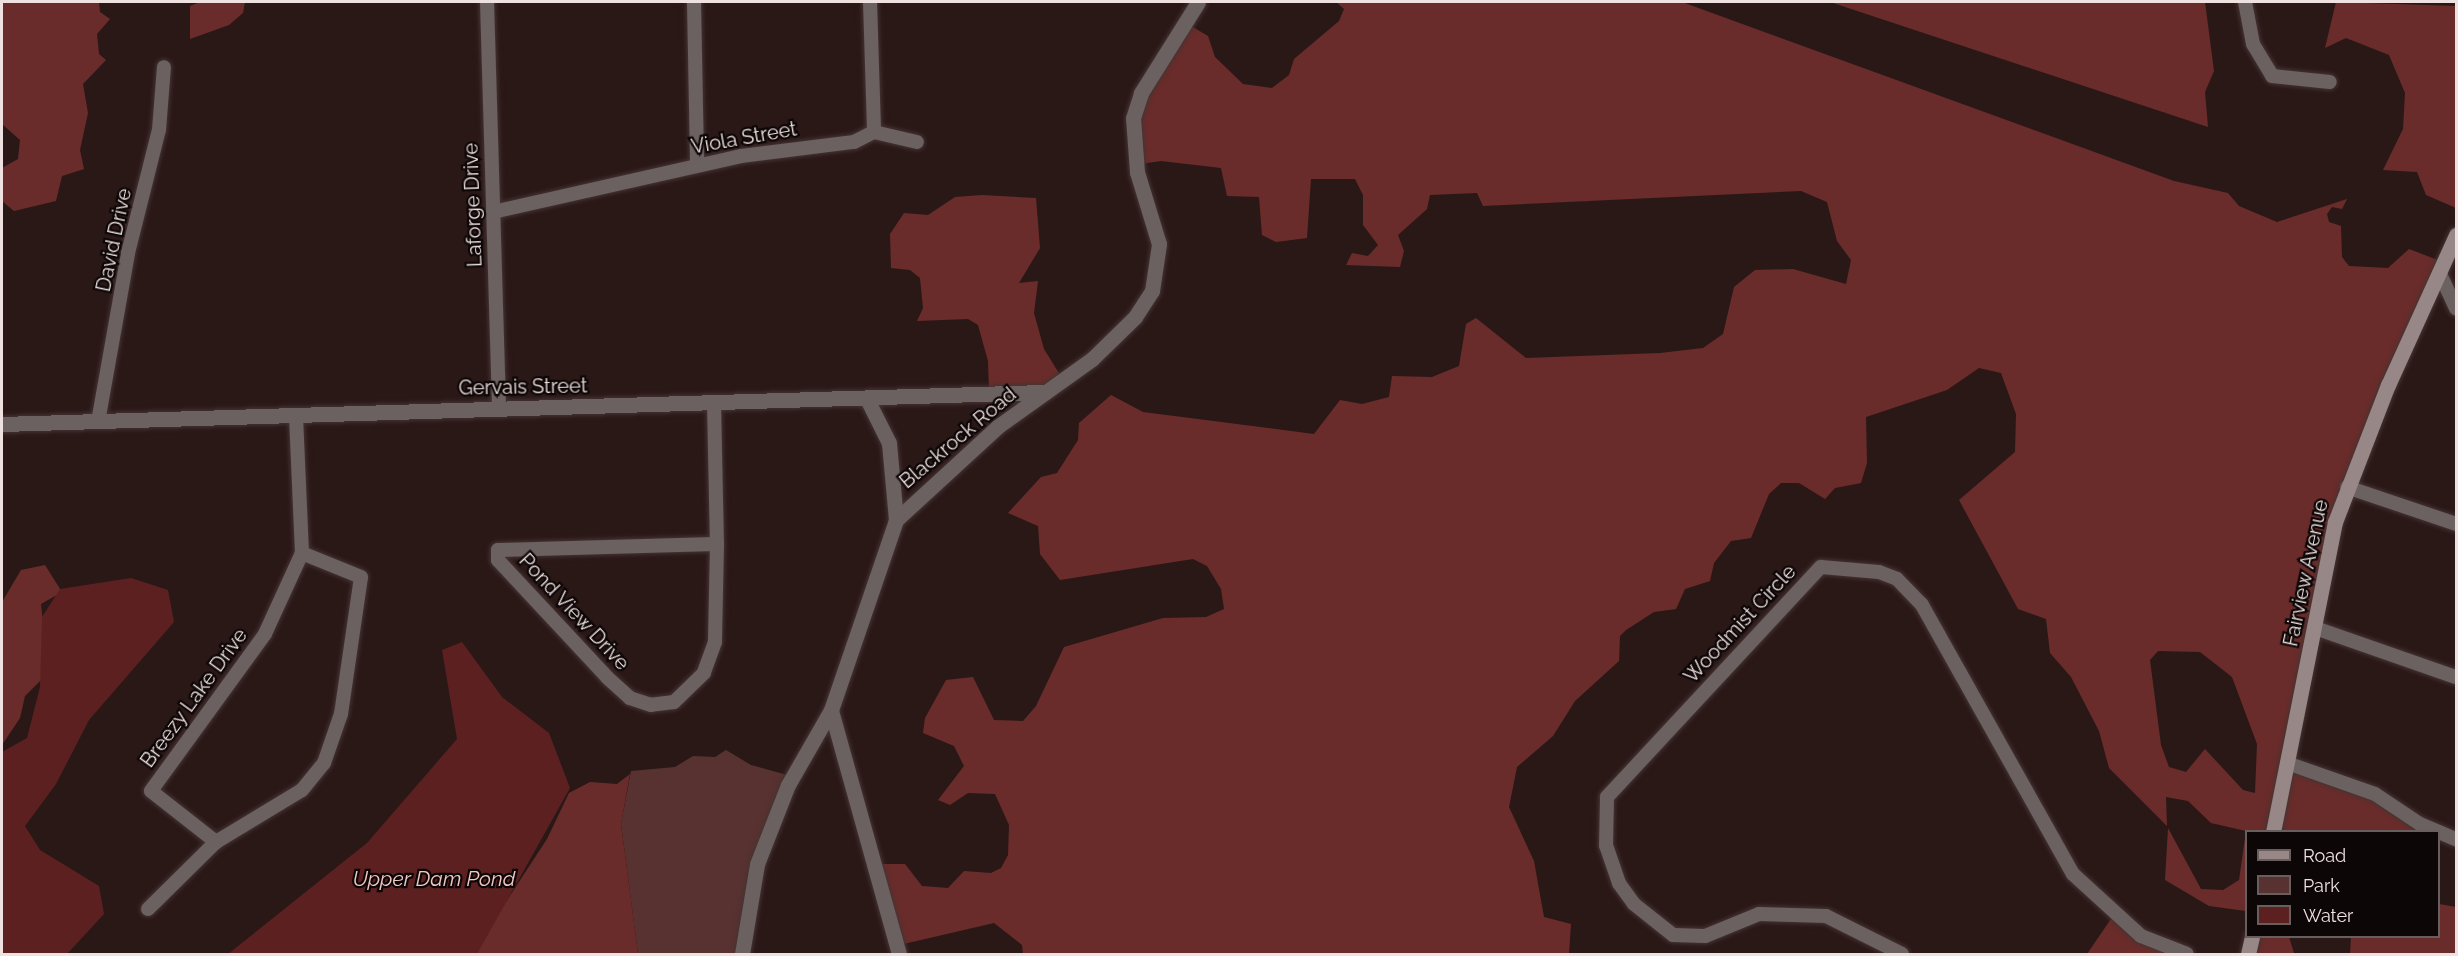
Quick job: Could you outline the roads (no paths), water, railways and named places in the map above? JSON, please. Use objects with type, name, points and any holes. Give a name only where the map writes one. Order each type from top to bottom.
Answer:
[{"type":"main road","name":"Fairview Avenue","points":[[2273,830],[2347,487],[2457,235]]},
{"type":"main road","points":[[2248,954],[2252,938]]},
{"type":"street","name":"Laforge Drive","points":[[487,2],[499,408]]},
{"type":"street","points":[[694,2],[697,165]]},
{"type":"street","points":[[870,2],[874,132],[917,142]]},
{"type":"street","name":"Blackrock Road","points":[[742,954],[758,864],[788,786],[831,710],[896,520],[997,427],[1092,359],[1135,317],[1152,291],[1159,244],[1137,172],[1134,118],[1141,93],[1198,2]]},
{"type":"street","points":[[2245,2],[2253,44],[2272,76],[2330,82]]},
{"type":"street","name":"David Drive","points":[[98,422],[128,253],[159,130],[164,67]]},
{"type":"street","name":"Viola Street","points":[[493,212],[557,202],[697,165],[854,142],[874,132]]},
{"type":"street","points":[[2440,274],[2457,308]]},
{"type":"street","name":"Gervais Street","points":[[2,424],[1046,392]]},
{"type":"street","points":[[867,399],[890,443],[896,520]]},
{"type":"street","name":"Pond View Drive","points":[[714,403],[717,544],[715,642],[704,673],[674,702],[651,705],[630,698],[606,677],[498,560],[498,550],[717,544]]},
{"type":"street","name":"Breezy Lake Drive","points":[[216,842],[151,791],[265,634],[302,553],[296,416]]},
{"type":"street","points":[[2347,487],[2457,524]]},
{"type":"street","points":[[148,909],[216,842],[302,790],[324,763],[341,714],[361,577],[302,553]]},
{"type":"street","name":"Woodmist Circle","points":[[1902,954],[1826,916],[1759,914],[1706,936],[1673,935],[1634,904],[1619,883],[1606,846],[1607,797],[1821,567],[1879,572],[1909,592],[2073,874],[2141,936],[2187,954]]},
{"type":"street","points":[[2315,628],[2457,677]]},
{"type":"street","points":[[831,710],[899,954]]},
{"type":"street","points":[[2287,763],[2375,794],[2420,824],[2436,830]]},
{"type":"street","points":[[2440,832],[2457,838]]},
{"type":"water","points":[[131,578],[168,590],[174,622],[89,720],[56,784],[25,826],[40,850],[99,886],[104,914],[67,954],[2,954],[2,752],[27,738],[40,687],[42,617],[60,589]]},
{"type":"water","name":"Upper Dam Pond","points":[[462,642],[502,697],[549,733],[570,788],[477,954],[228,954],[367,843],[457,739],[442,650]]}]
